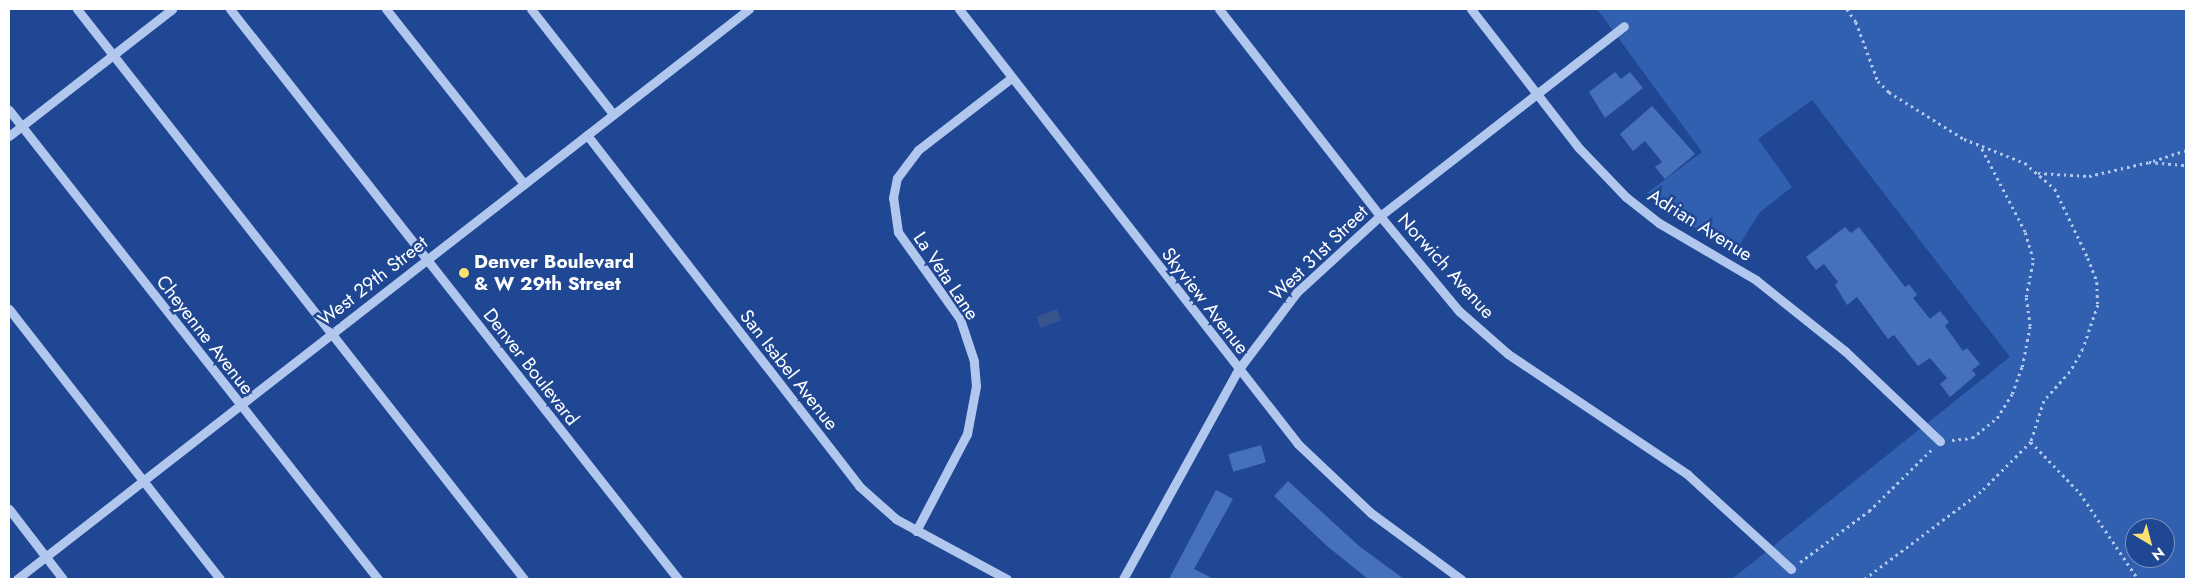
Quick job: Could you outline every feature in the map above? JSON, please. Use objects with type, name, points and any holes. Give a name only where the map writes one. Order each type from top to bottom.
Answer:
[{"type":"street","points":[[76,9],[524,579]]},
{"type":"street","points":[[9,136],[172,9]]},
{"type":"street","name":"Denver Boulevard","points":[[230,9],[426,261],[678,579]]},
{"type":"street","points":[[386,9],[524,184]]},
{"type":"street","points":[[531,9],[613,114]]},
{"type":"street","name":"West 29th Street","points":[[17,579],[749,9]]},
{"type":"street","name":"Skyview Avenue","points":[[959,9],[1238,370],[1298,444],[1332,478],[1412,546],[1461,579]]},
{"type":"street","name":"Norwich Avenue","points":[[1219,9],[1380,216],[1459,311],[1508,354],[1687,474],[1791,569]]},
{"type":"street","name":"Adrian Avenue","points":[[1471,9],[1579,148],[1626,197],[1660,223],[1756,280],[1845,351],[1940,441]]},
{"type":"street","name":"West 31st Street","points":[[1123,579],[1238,370],[1297,292],[1380,216],[1624,26]]},
{"type":"street","name":"La Veta Lane","points":[[916,531],[966,434],[976,386],[974,361],[960,318],[898,232],[893,198],[897,178],[918,150],[1011,78]]},
{"type":"street","name":"Cheyenne Avenue","points":[[9,110],[240,407],[378,579]]},
{"type":"street","name":"San Isabel Avenue","points":[[587,135],[859,486],[896,519],[1007,579]]},
{"type":"street","points":[[9,309],[220,579]]},
{"type":"street","points":[[9,509],[64,579]]},
{"type":"path","points":[[1847,9],[1856,22],[1878,81],[1889,92],[1934,122],[1979,144],[2025,163],[2055,190],[2067,210],[2097,282],[2098,305],[2084,349],[2070,372],[2044,401],[2032,442],[1981,492],[1865,579]]},
{"type":"path","points":[[1791,569],[1869,511],[1940,441],[1972,438],[1997,418],[2012,394],[2022,367],[2030,326],[2026,297],[2033,260],[2025,232],[1979,144]]},
{"type":"path","points":[[2036,172],[2089,176],[2149,162],[2186,150]]},
{"type":"path","points":[[2149,162],[2186,165]]},
{"type":"path","points":[[2032,442],[2080,493],[2138,579]]},
{"type":"shaded area","points":[[1597,9],[2186,9],[2186,579],[1732,579],[2010,357],[1812,100],[1758,139],[1792,187],[1760,212],[1733,255],[1647,193],[1702,152]]},
{"type":"shaded area","points":[[1057,309],[1061,320],[1040,328],[1036,317]]},
{"type":"building","points":[[1615,72],[1621,79],[1630,72],[1643,88],[1605,118],[1589,92]]},
{"type":"building","points":[[1652,106],[1695,154],[1665,179],[1655,167],[1662,162],[1645,141],[1633,151],[1620,134]]},
{"type":"building","points":[[1845,227],[1851,233],[1859,227],[1905,287],[1909,284],[1917,295],[1913,298],[1930,319],[1940,311],[1949,322],[1945,326],[1963,351],[1967,348],[1980,364],[1972,370],[1976,375],[1950,397],[1940,384],[1947,378],[1930,358],[1918,366],[1894,335],[1888,339],[1857,297],[1847,305],[1835,285],[1838,282],[1824,264],[1816,270],[1806,257]]},
{"type":"building","points":[[1261,445],[1266,462],[1233,472],[1228,454]]},
{"type":"building","points":[[1288,481],[1359,546],[1404,579],[1368,579],[1327,546],[1274,496]]},
{"type":"building","points":[[1216,490],[1233,499],[1194,569],[1214,579],[1169,579]]},
{"type":"place","name":"Denver Boulevard & W 29th Street","points":[[464,273]]}]
